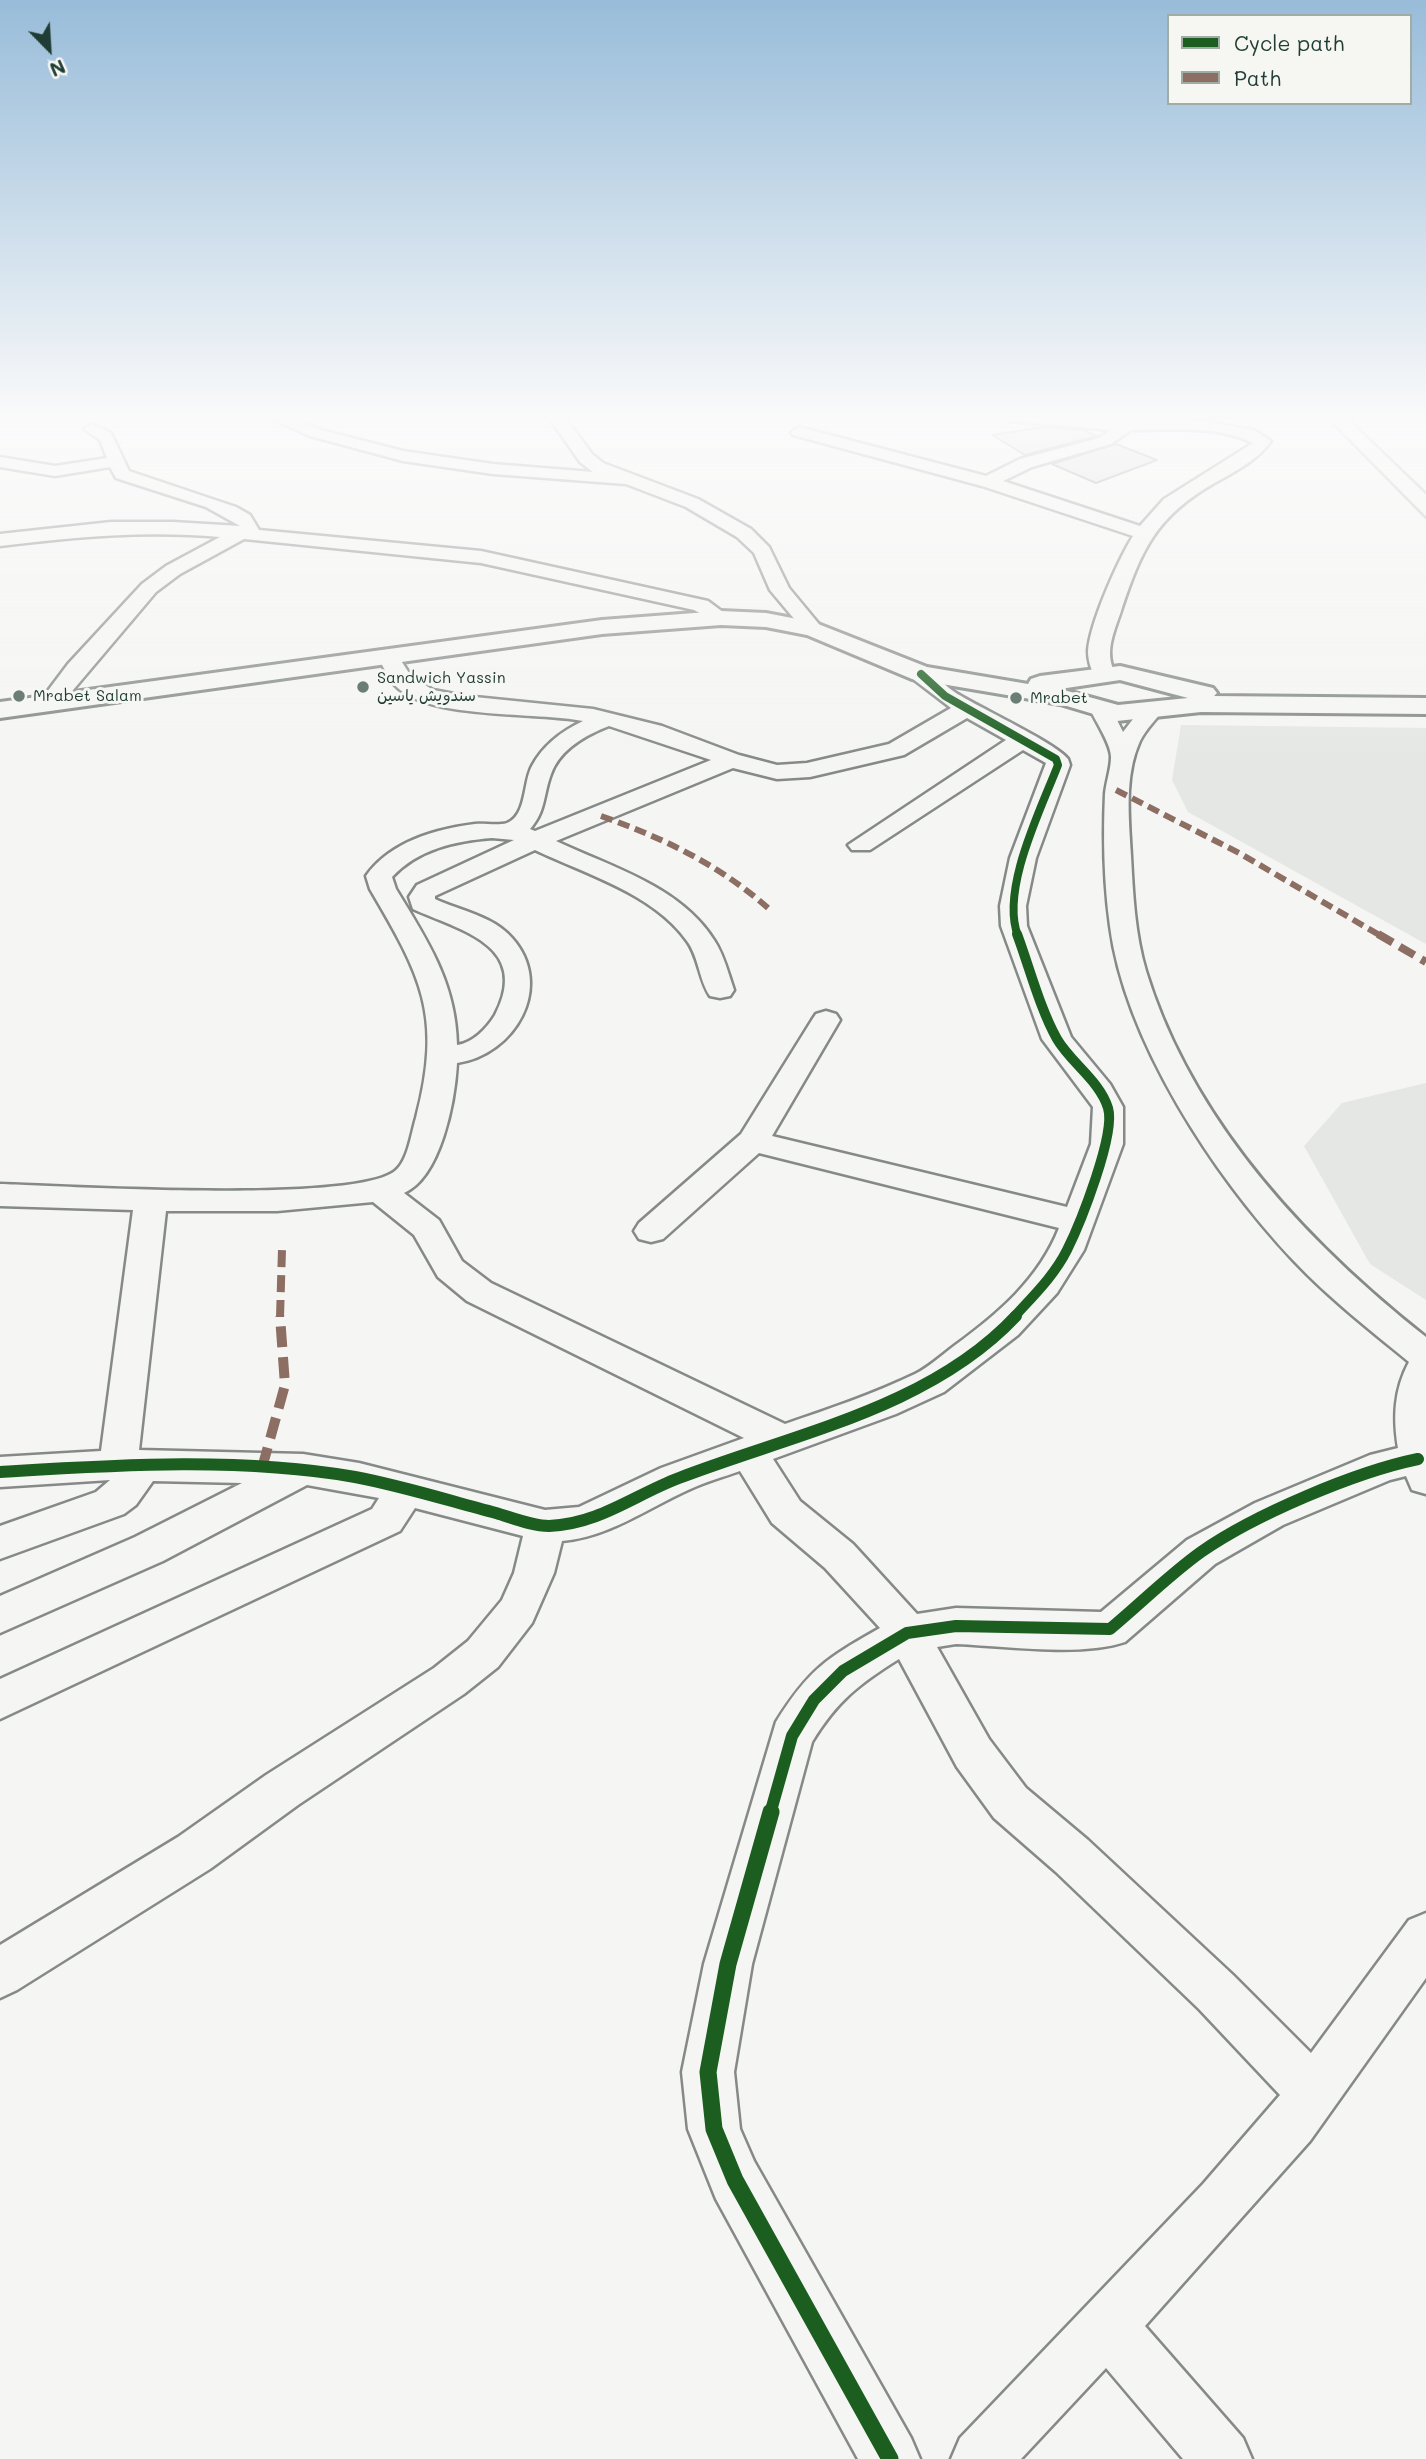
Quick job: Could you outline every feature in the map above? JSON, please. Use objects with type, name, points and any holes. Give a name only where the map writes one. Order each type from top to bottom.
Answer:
[{"type":"street","points":[[0,540],[92,531]]},
{"type":"street","points":[[201,531],[519,564],[701,605],[721,618]]},
{"type":"street","points":[[49,704],[76,669],[149,588],[208,550],[247,531]]},
{"type":"street","points":[[737,531],[754,541],[780,590],[813,629]]},
{"type":"street","points":[[1134,531],[1144,534]]},
{"type":"street","points":[[1096,674],[1100,643],[1124,572],[1147,531]]},
{"type":"street","points":[[0,710],[601,627],[721,618],[765,620],[813,629],[921,674],[1126,713],[1159,701],[1220,704],[1392,701],[1426,696]]},
{"type":"street","points":[[389,657],[399,678],[410,688],[428,695],[454,701],[573,712],[606,719],[685,740],[731,760],[778,772],[810,770],[839,761],[896,750],[966,709]]},
{"type":"street","points":[[0,1472],[131,1466],[303,1469],[406,1490],[545,1526],[581,1522],[613,1511],[675,1479],[883,1404],[930,1382],[970,1356],[1006,1326],[1045,1284],[1067,1250],[1107,1144],[1110,1122],[1108,1107],[1099,1091],[1057,1039],[1013,926],[1013,905],[1023,858],[1058,765],[1049,753],[966,709],[921,674]]},
{"type":"street","points":[[1096,674],[1079,681],[1076,688],[1092,705],[1122,754]]},
{"type":"street","points":[[1000,687],[1096,674],[1137,675],[1159,701]]},
{"type":"street","points":[[1159,701],[1132,731],[1122,754],[1116,790],[1121,908],[1132,971],[1155,1030],[1188,1093],[1292,1238],[1364,1305],[1426,1356]]},
{"type":"street","points":[[1392,701],[1426,706]]},
{"type":"street","points":[[523,836],[523,824],[532,811],[542,766],[564,740],[606,719]]},
{"type":"street","points":[[861,845],[1024,739]]},
{"type":"street","points":[[0,1195],[151,1200],[293,1200],[381,1192],[403,1182],[415,1169],[440,1087],[443,1055],[440,1016],[426,962],[383,889],[379,876],[387,866],[426,844],[449,838],[523,836],[601,816],[731,760]]},
{"type":"street","points":[[383,889],[423,895],[523,836]]},
{"type":"street","points":[[523,836],[624,882],[671,909],[698,937],[720,990]]},
{"type":"street","points":[[423,895],[422,903],[479,926],[503,943],[516,962],[518,987],[514,1007],[498,1029],[480,1047],[467,1053],[443,1055]]},
{"type":"street","points":[[651,1231],[753,1141],[827,1020]]},
{"type":"street","points":[[753,1141],[1077,1221]]},
{"type":"street","points":[[381,1192],[427,1228],[450,1269],[480,1292],[765,1445],[786,1512],[871,1588],[907,1633],[973,1753],[1010,1804],[1072,1856],[1216,1992],[1314,2093]]},
{"type":"street","points":[[0,1542],[110,1503],[131,1466],[151,1200]]},
{"type":"street","points":[[890,2459],[735,2180],[714,2129],[708,2072],[728,1964],[792,1737],[814,1700],[843,1671],[907,1633],[956,1626],[1088,1631],[1111,1629],[1201,1552],[1269,1514],[1384,1466],[1422,1469],[1415,1397],[1426,1365]]},
{"type":"street","points":[[0,1615],[149,1549],[303,1469]]},
{"type":"street","points":[[0,1700],[386,1520],[406,1490]]},
{"type":"street","points":[[0,1973],[194,1853],[282,1790],[449,1681],[483,1654],[517,1611],[534,1573],[545,1526]]},
{"type":"street","points":[[981,2459],[1222,2203],[1292,2123],[1426,1937]]},
{"type":"street","points":[[1107,2326],[1222,2459]]},
{"type":"shaded area","points":[[1181,725],[1426,728],[1426,944],[1188,812],[1172,780]]},
{"type":"shaded area","points":[[1426,1083],[1426,1300],[1370,1264],[1304,1146],[1342,1103]]},
{"type":"marked path","points":[[1116,790],[1241,854],[1426,962]]},
{"type":"marked path","points":[[601,816],[647,833],[710,864],[768,908]]},
{"type":"marked path","points":[[262,1468],[285,1385],[280,1316],[282,1249]]},
{"type":"cycle path","points":[[0,1472],[118,1465],[303,1469],[359,1478],[545,1526],[581,1523],[613,1511],[675,1479],[883,1404],[931,1382],[1006,1326],[1045,1284],[1067,1250],[1107,1144],[1110,1122],[1108,1107],[1099,1091],[1057,1039],[1014,926],[1013,906],[1023,858],[1058,765],[1056,759],[945,696],[921,674]]},
{"type":"cycle path","points":[[890,2459],[735,2180],[714,2129],[708,2072],[728,1964],[792,1736],[814,1700],[843,1671],[907,1633],[956,1626],[1088,1631],[1110,1629],[1201,1552],[1269,1514],[1384,1466],[1418,1459]]},
{"type":"place","name":"Sandwich Yassin سندويش ياسين","points":[[363,687]]},
{"type":"place","name":"Mrabet Salam","points":[[19,696]]},
{"type":"place","name":"Mrabet","points":[[1016,698]]}]
